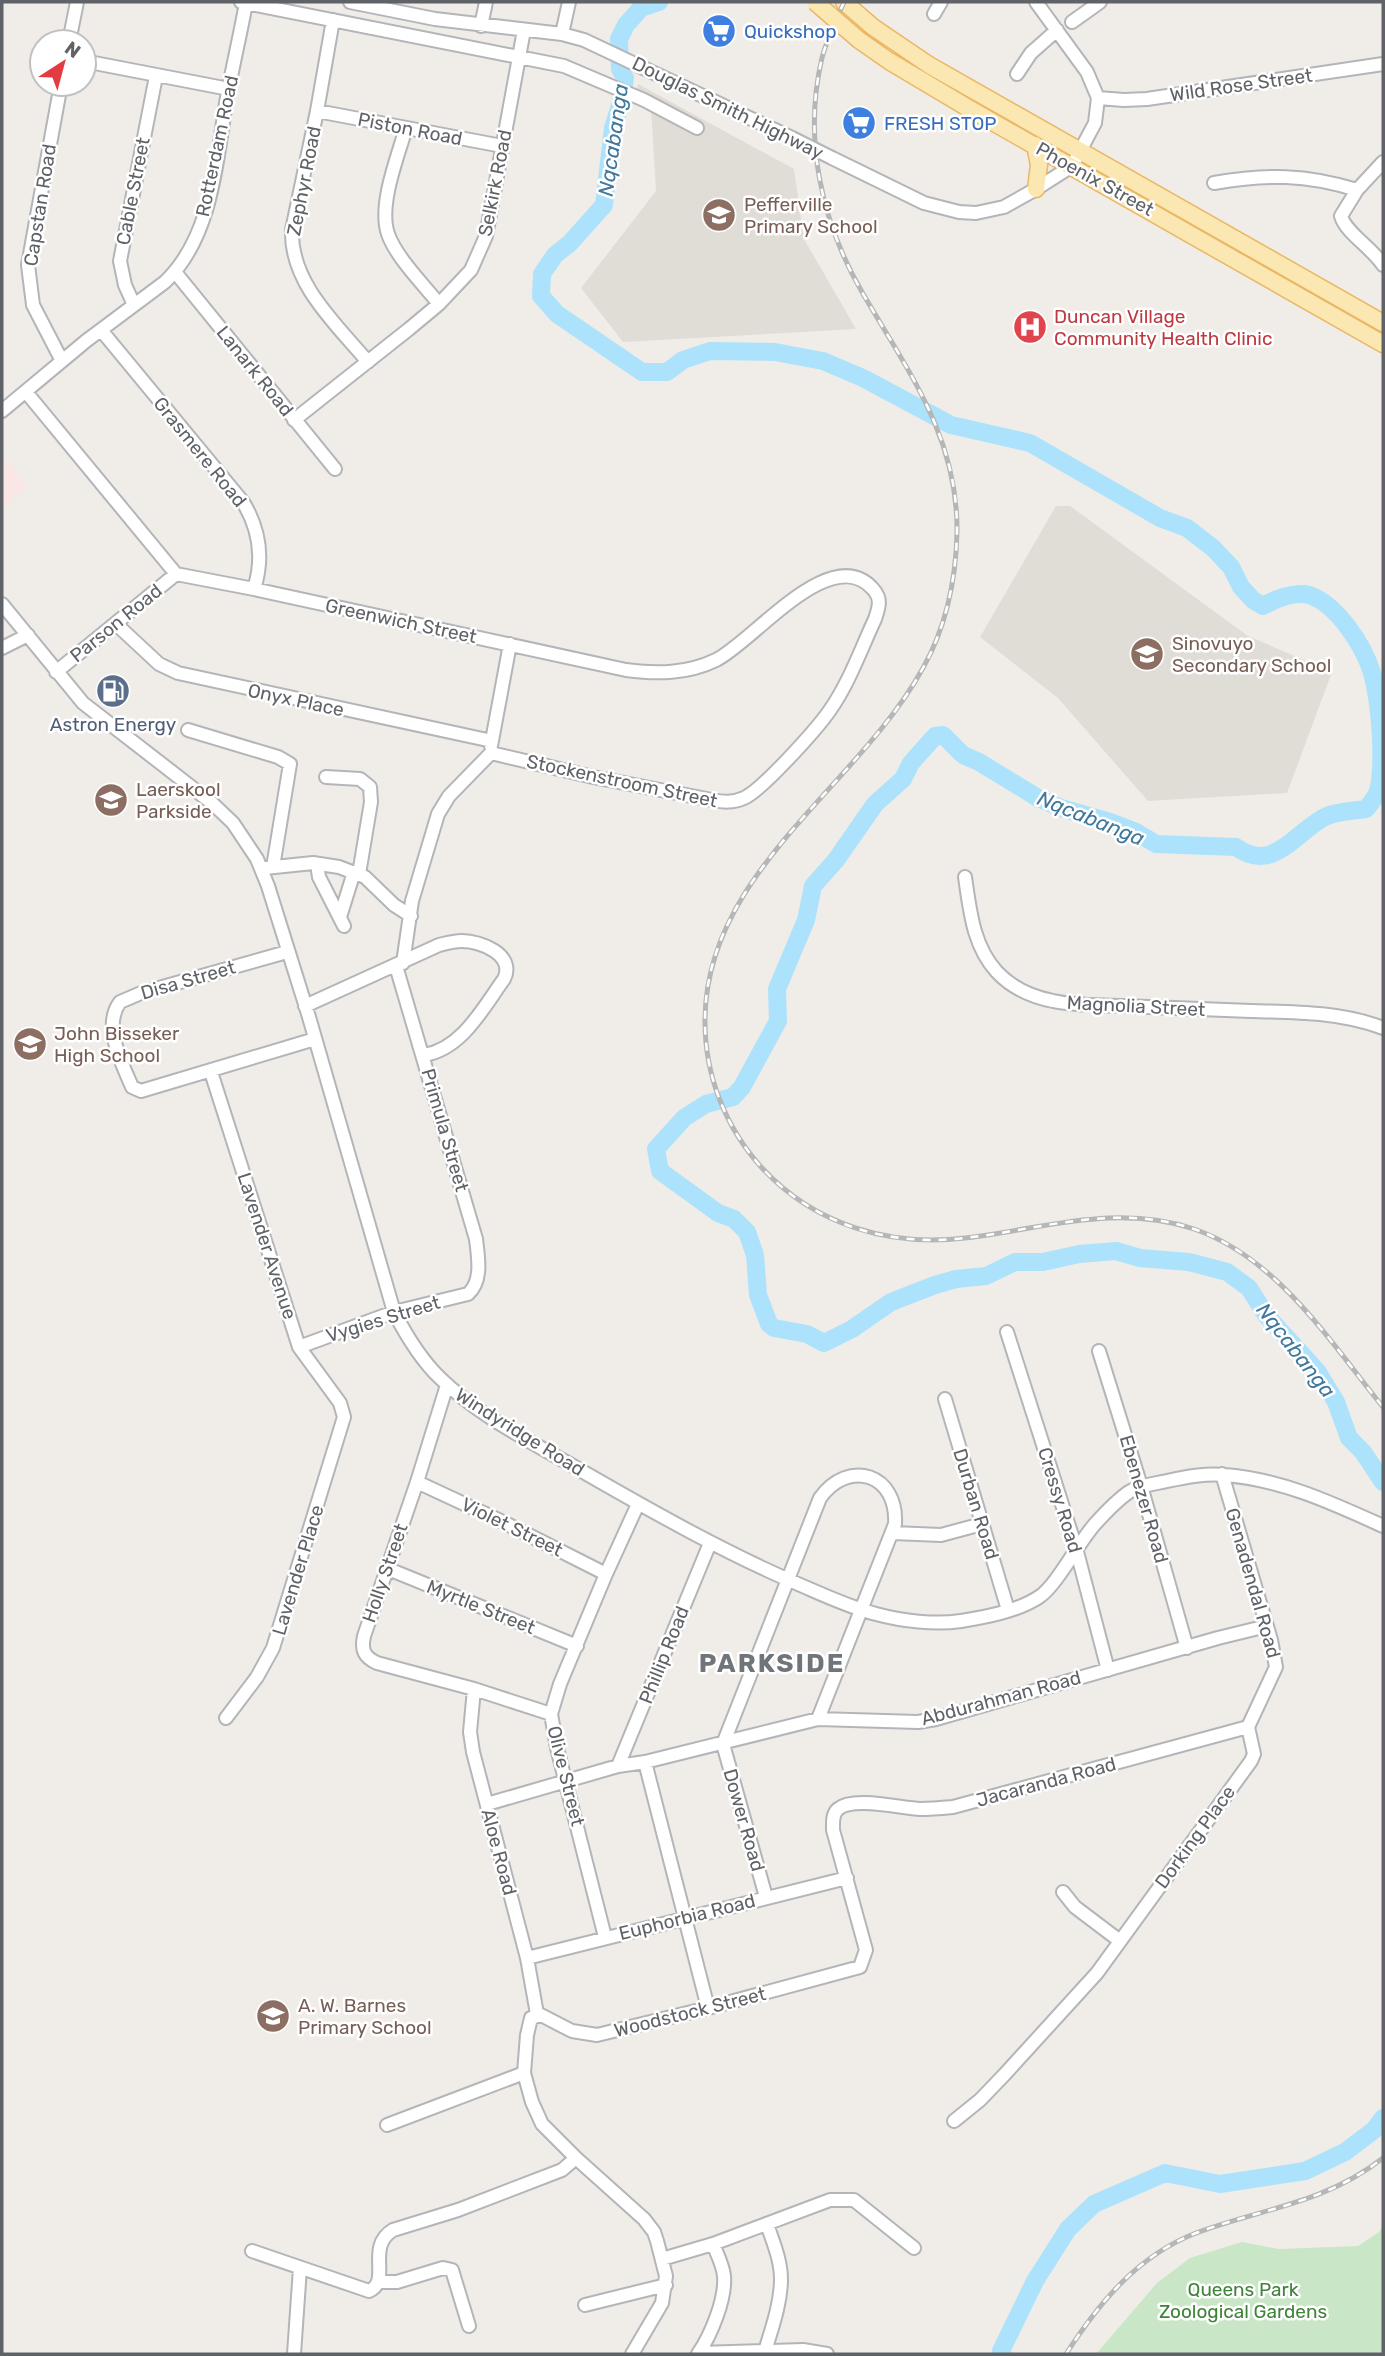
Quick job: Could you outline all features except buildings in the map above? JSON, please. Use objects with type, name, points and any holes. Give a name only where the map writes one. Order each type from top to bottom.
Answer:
[{"type":"main road","name":"Phoenix Street","points":[[815,2],[859,40],[889,61],[1383,345]]},
{"type":"main road","name":"Phoenix Street","points":[[844,2],[873,27],[951,78],[1383,323]]},
{"type":"main road","points":[[1035,145],[1039,165],[1036,189]]},
{"type":"street","points":[[72,28],[77,2]]},
{"type":"street","points":[[244,2],[564,66],[644,100],[698,128]]},
{"type":"street","name":"Rotterdam Road","points":[[2,411],[175,272],[194,240],[206,207],[244,2]]},
{"type":"street","name":"Douglas Smith Highway","points":[[350,2],[405,8],[481,26],[562,34],[584,40],[924,203],[959,212],[990,211],[1004,207],[1072,166],[1081,151]]},
{"type":"street","points":[[481,26],[486,2]]},
{"type":"street","points":[[562,34],[569,2]]},
{"type":"street","points":[[934,15],[941,2]]},
{"type":"street","points":[[1036,2],[1087,72],[1098,98],[1095,123],[1081,151]]},
{"type":"street","points":[[1072,22],[1100,2]]},
{"type":"street","name":"Zephyr Road","points":[[333,20],[292,230],[292,244],[294,258],[311,292],[368,362]]},
{"type":"street","name":"Selkirk Road","points":[[294,420],[439,304],[471,270],[482,248],[524,30]]},
{"type":"street","points":[[1017,74],[1031,53],[1057,30]]},
{"type":"street","points":[[98,64],[229,89]]},
{"type":"street","name":"Wild Rose Street","points":[[1098,98],[1147,99],[1383,64]]},
{"type":"street","name":"Cable Street","points":[[134,305],[125,285],[120,261],[156,76]]},
{"type":"street","name":"Capstan Road","points":[[58,98],[28,265],[33,305],[62,361]]},
{"type":"street","name":"Piston Road","points":[[317,111],[502,146]]},
{"type":"street","points":[[406,128],[386,205],[385,220],[394,246],[439,304]]},
{"type":"street","points":[[1383,162],[1357,190],[1343,210],[1342,220],[1383,265]]},
{"type":"street","points":[[1214,183],[1265,175],[1285,175],[1330,182],[1357,190]]},
{"type":"street","name":"Lanark Road","points":[[175,272],[335,469]]},
{"type":"street","name":"Grasmere Road","points":[[101,330],[251,515],[258,536],[260,562],[254,589]]},
{"type":"street","points":[[26,392],[176,574]]},
{"type":"street","name":"Greenwich Street","points":[[176,574],[626,670],[665,673],[699,666],[723,656],[807,589],[832,578]]},
{"type":"street","name":"Parson Road","points":[[56,672],[176,574]]},
{"type":"street","name":"Stockenstroom Street","points":[[491,747],[593,777],[724,803],[743,799],[777,769],[830,709],[876,619],[880,607],[879,597],[867,583],[850,576],[832,578]]},
{"type":"street","name":"Windyridge Road","points":[[2,604],[76,696],[95,714],[220,809],[267,868],[287,952],[394,1312],[401,1327],[425,1361],[447,1385],[492,1418],[638,1504],[710,1543],[786,1579],[878,1615],[939,1623],[981,1617],[1038,1598],[1096,1523],[1120,1500],[1141,1486],[1222,1474],[1254,1479],[1290,1487],[1382,1525]]},
{"type":"street","name":"Onyx Place","points":[[116,624],[159,664],[177,673],[491,747]]},
{"type":"street","points":[[2,648],[28,635]]},
{"type":"street","points":[[400,965],[412,901],[442,804],[491,747],[510,645]]},
{"type":"street","points":[[188,730],[278,757],[290,764],[267,868],[317,864],[357,873],[372,881],[394,905],[411,916]]},
{"type":"street","points":[[317,864],[319,877],[342,921],[357,873],[372,802],[370,787],[360,779],[326,777]]},
{"type":"street","name":"Magnolia Street","points":[[965,877],[971,921],[979,946],[1009,983],[1037,997],[1054,1002],[1089,1005],[1292,1012],[1347,1018],[1383,1028]]},
{"type":"street","points":[[305,1006],[439,946],[465,941],[492,949],[507,966],[504,979],[467,1029],[442,1051],[424,1055]]},
{"type":"street","name":"Disa Street","points":[[211,1072],[141,1091],[132,1087],[112,1029],[112,1017],[120,1002],[141,993],[287,952]]},
{"type":"street","name":"Primula Street","points":[[400,965],[476,1239],[478,1272],[475,1285],[468,1294]]},
{"type":"street","points":[[211,1072],[315,1040]]},
{"type":"street","name":"Lavender Avenue","points":[[211,1072],[299,1347],[343,1411]]},
{"type":"street","name":"Vygies Street","points":[[299,1347],[394,1312],[468,1294]]},
{"type":"street","name":"Cressy Road","points":[[1007,1332],[1076,1548],[1108,1670]]},
{"type":"street","name":"Ebenezer Road","points":[[1099,1351],[1141,1486],[1186,1648]]},
{"type":"street","name":"Holly Street","points":[[447,1385],[362,1649],[365,1655],[377,1663],[474,1689],[551,1714]]},
{"type":"street","name":"Durban Road","points":[[945,1399],[1008,1610]]},
{"type":"street","name":"Lavender Place","points":[[226,1718],[257,1677],[273,1648],[342,1426],[343,1411]]},
{"type":"street","name":"Genadendal Road","points":[[1222,1474],[1267,1626],[1276,1667],[1248,1727]]},
{"type":"street","points":[[723,1744],[820,1498],[827,1488],[843,1478],[863,1475],[878,1481],[891,1494],[896,1510],[893,1533],[818,1719]]},
{"type":"street","name":"Violet Street","points":[[417,1482],[606,1574]]},
{"type":"street","name":"Olive Street","points":[[605,1937],[557,1748],[551,1714],[560,1684],[638,1504]]},
{"type":"street","points":[[893,1533],[940,1535],[982,1524]]},
{"type":"street","name":"Phillip Road","points":[[618,1766],[710,1543]]},
{"type":"street","name":"Myrtle Street","points":[[386,1568],[577,1646]]},
{"type":"street","name":"Abdurahman Road","points":[[486,1804],[618,1766],[723,1744],[818,1719],[918,1722],[936,1719],[1267,1626]]},
{"type":"street","name":"Aloe Road","points":[[474,1689],[470,1732],[473,1752],[527,1958],[534,2016],[527,2035],[524,2073]]},
{"type":"street","name":"Jacaranda Road","points":[[847,1878],[833,1830],[833,1817],[842,1807],[863,1803],[922,1809],[953,1807],[1248,1727]]},
{"type":"street","name":"Dorking Place","points":[[954,2121],[980,2100],[1005,2074],[1085,1987],[1120,1941],[1251,1761],[1254,1754],[1248,1727]]},
{"type":"street","name":"Dower Road","points":[[723,1744],[766,1897]]},
{"type":"street","points":[[645,1762],[708,2008]]},
{"type":"street","name":"Euphorbia Road","points":[[527,1958],[847,1878]]},
{"type":"street","name":"Woodstock Street","points":[[534,2016],[572,2031],[597,2035],[852,1971],[860,1967],[866,1950],[847,1878]]},
{"type":"street","points":[[1063,1892],[1075,1907],[1120,1941]]},
{"type":"street","points":[[387,2125],[524,2073],[532,2102],[542,2124],[644,2219],[654,2232],[666,2285],[660,2310],[632,2354]]},
{"type":"street","points":[[252,2251],[369,2291],[375,2288],[378,2282],[379,2245],[386,2234],[562,2170],[576,2158]]},
{"type":"street","points":[[662,2259],[713,2245],[830,2200],[854,2200],[914,2248]]},
{"type":"street","points":[[765,2351],[779,2299],[781,2278],[767,2224]]},
{"type":"street","points":[[698,2354],[714,2324],[724,2277],[713,2245]]},
{"type":"street","points":[[294,2354],[300,2268]]},
{"type":"street","points":[[378,2282],[397,2282],[443,2268],[452,2270],[469,2326]]},
{"type":"street","points":[[585,2305],[666,2285]]},
{"type":"street","points":[[698,2354],[803,2350],[827,2354]]},
{"type":"shaded area","name":"Pefferville Primary School","points":[[638,84],[794,169],[804,239],[856,329],[623,342],[581,288],[656,191],[651,109],[635,97]]},
{"type":"shaded area","points":[[2,455],[28,487],[2,508]]},
{"type":"shaded area","name":"Sinovuyo Secondary School","points":[[1056,506],[1070,506],[1248,636],[1332,672],[1287,793],[1148,801],[1058,698],[980,637]]},
{"type":"green space","name":"Queens Park Zoological Gardens","points":[[1383,2225],[1383,2354],[1096,2354],[1157,2283],[1190,2258],[1242,2242],[1279,2249],[1358,2246],[1379,2232]]},
{"type":"waterway","name":"Nqcabanga","points":[[659,2],[641,8],[626,25],[619,39],[620,69],[625,78],[613,128],[604,205],[570,243],[555,255],[542,274],[541,296],[557,314],[642,372],[667,372],[683,360],[710,351],[775,352],[823,361],[863,378],[951,425],[1030,443],[1160,518],[1187,528],[1213,548],[1231,567],[1241,587],[1263,606],[1285,596],[1303,594],[1330,607],[1348,627],[1368,662],[1381,732],[1378,791],[1366,809],[1327,816],[1284,847],[1262,856],[1236,847],[1156,844],[1136,832],[1038,798],[963,755],[943,735],[935,736],[911,763],[903,779],[875,804],[836,860],[813,886],[806,920],[777,989],[778,1021],[742,1087],[733,1097],[706,1104],[684,1118],[656,1149],[660,1171],[718,1213],[734,1219],[747,1232],[755,1255],[758,1295],[769,1324],[774,1328],[807,1334],[824,1343],[852,1329],[891,1302],[956,1279],[986,1276],[1015,1262],[1043,1262],[1079,1254],[1116,1251],[1140,1258],[1189,1262],[1227,1272],[1249,1288],[1266,1315],[1317,1371],[1336,1402],[1349,1438],[1363,1452],[1383,1482]]},
{"type":"waterway","name":"Nqcabanga","points":[[1002,2354],[1001,2351],[1035,2281],[1068,2229],[1094,2204],[1165,2173],[1220,2184],[1305,2171],[1345,2152],[1374,2130],[1383,2118]]},
{"type":"railway","points":[[844,2],[824,51],[817,88],[814,118],[820,178],[826,208],[848,265],[912,377],[939,434],[955,497],[957,532],[954,567],[944,619],[923,668],[895,711],[756,876],[730,921],[711,969],[705,1022],[709,1062],[720,1101],[738,1137],[763,1169],[806,1205],[855,1228],[909,1239],[937,1240],[1080,1220],[1136,1218],[1194,1229],[1224,1242],[1252,1260],[1300,1304],[1383,1407]]},
{"type":"railway","points":[[1066,2354],[1106,2299],[1155,2254],[1196,2233],[1338,2186],[1383,2158]]},
{"type":"place","name":"Quickshop","points":[[719,31]]},
{"type":"place","name":"FRESH STOP","points":[[859,123]]},
{"type":"place","name":"Pefferville Primary School","points":[[719,215]]},
{"type":"place","name":"Duncan Village Community Health Clinic","points":[[1030,327]]},
{"type":"place","name":"Sinovuyo Secondary School","points":[[1147,654]]},
{"type":"place","name":"Astron Energy","points":[[113,691]]},
{"type":"place","name":"Laerskool Parkside","points":[[111,800]]},
{"type":"place","name":"John Bisseker High School","points":[[30,1044]]},
{"type":"place","name":"A. W. Barnes Primary School","points":[[273,2016]]},
{"type":"district","name":"PARKSIDE","points":[[772,1663]]}]
